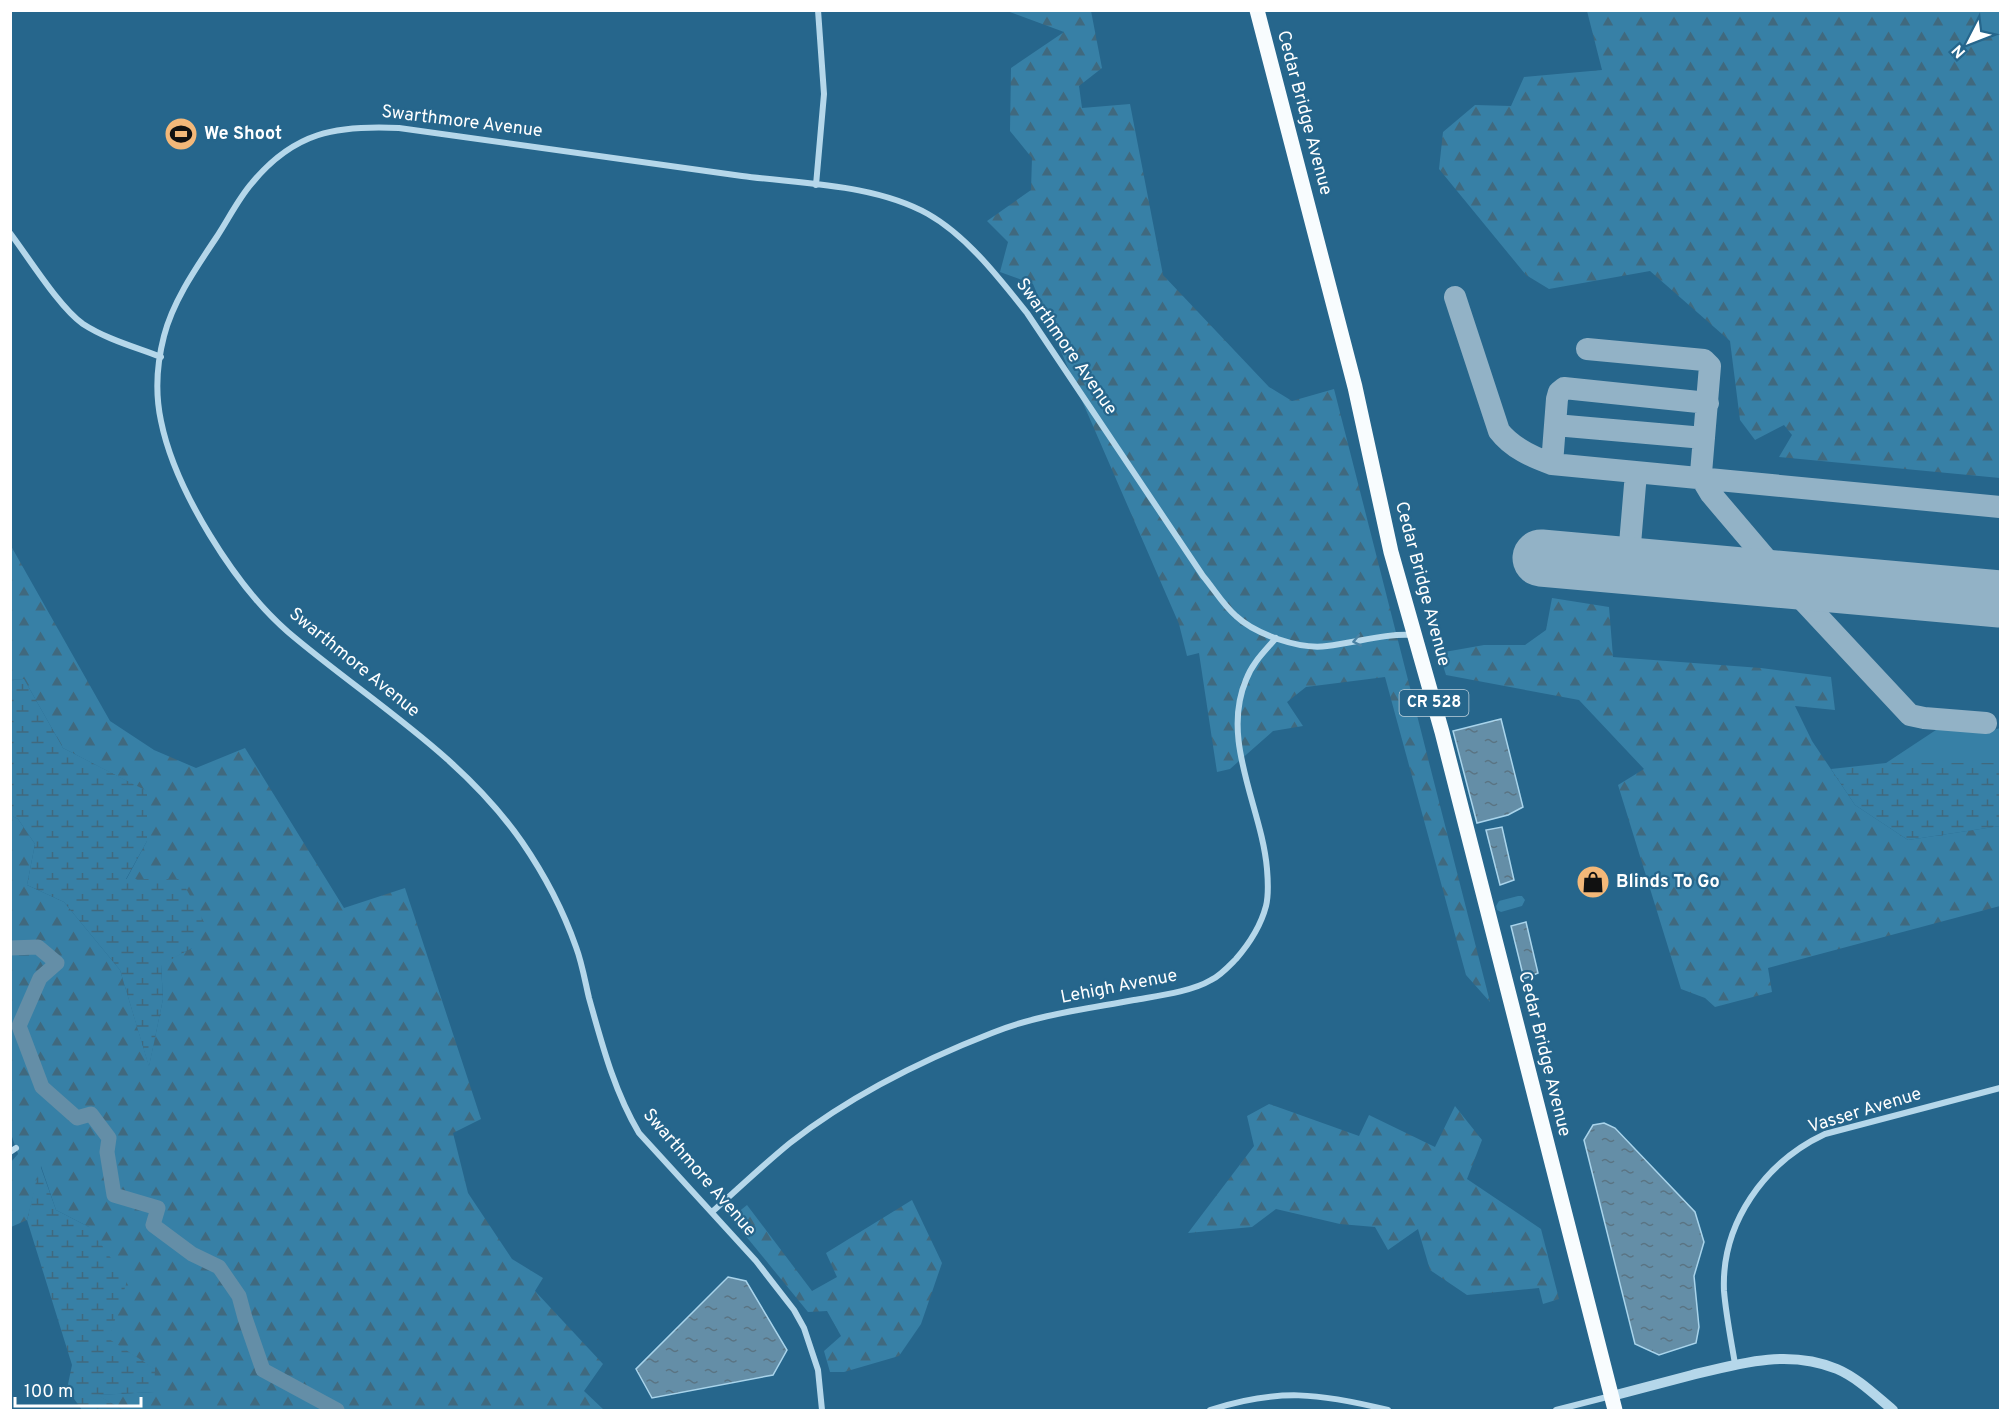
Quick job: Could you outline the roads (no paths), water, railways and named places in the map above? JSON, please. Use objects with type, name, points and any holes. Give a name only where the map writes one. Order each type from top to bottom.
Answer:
[{"type":"main road","name":"Cedar Bridge Avenue","points":[[1257,10],[1354,387],[1391,552],[1442,732],[1613,1403]]},
{"type":"street","points":[[816,185],[824,94],[819,10]]},
{"type":"street","name":"Swarthmore Avenue","points":[[822,1410],[818,1370],[804,1328],[778,1289],[712,1212],[639,1133],[626,1112],[609,1068],[577,948],[542,871],[509,824],[476,785],[450,760],[286,630],[238,578],[190,497],[168,447],[161,420],[157,377],[164,336],[190,280],[251,183],[284,151],[335,129],[361,126],[399,128],[859,190],[927,214],[950,230],[981,259],[1028,314],[1203,576],[1235,616],[1276,638],[1304,645],[1324,647],[1394,633],[1415,635]]},
{"type":"street","points":[[10,233],[67,309],[82,323],[99,333],[161,357]]},
{"type":"street","name":"Lehigh Avenue","points":[[712,1212],[790,1144],[821,1121],[913,1067],[994,1032],[1071,1011],[1154,997],[1191,988],[1211,980],[1234,961],[1257,929],[1266,906],[1269,887],[1266,855],[1238,737],[1240,697],[1255,662],[1276,638]]},
{"type":"street","name":"Vasser Avenue","points":[[1735,1364],[1724,1291],[1731,1237],[1751,1196],[1778,1163],[1808,1142],[1825,1134],[2001,1088]]},
{"type":"street","points":[[1556,1410],[1613,1403],[1735,1364],[1767,1359],[1812,1361],[1839,1370],[1893,1410]]},
{"type":"street","points":[[1210,1410],[1267,1396],[1292,1394],[1331,1398],[1388,1410]]},
{"type":"water","points":[[1501,719],[1523,807],[1508,815],[1477,823],[1453,731]]},
{"type":"water","points":[[1502,827],[1514,880],[1500,885],[1486,830]]},
{"type":"water","points":[[1526,922],[1538,973],[1524,979],[1511,926]]},
{"type":"water","points":[[1604,1123],[1615,1128],[1695,1212],[1704,1242],[1694,1276],[1699,1327],[1696,1343],[1659,1355],[1635,1344],[1584,1140],[1593,1125]]},
{"type":"water","points":[[728,1277],[746,1281],[787,1350],[773,1375],[652,1398],[636,1369]]},
{"type":"waterway","points":[[10,948],[38,947],[57,963],[40,978],[19,1026],[42,1087],[77,1118],[91,1114],[109,1138],[107,1152],[114,1195],[158,1208],[153,1225],[192,1254],[219,1267],[239,1296],[263,1370],[337,1410]]},
{"type":"place","name":"We Shoot","points":[[181,134]]},
{"type":"place","name":"Blinds To Go","points":[[1593,882]]}]
